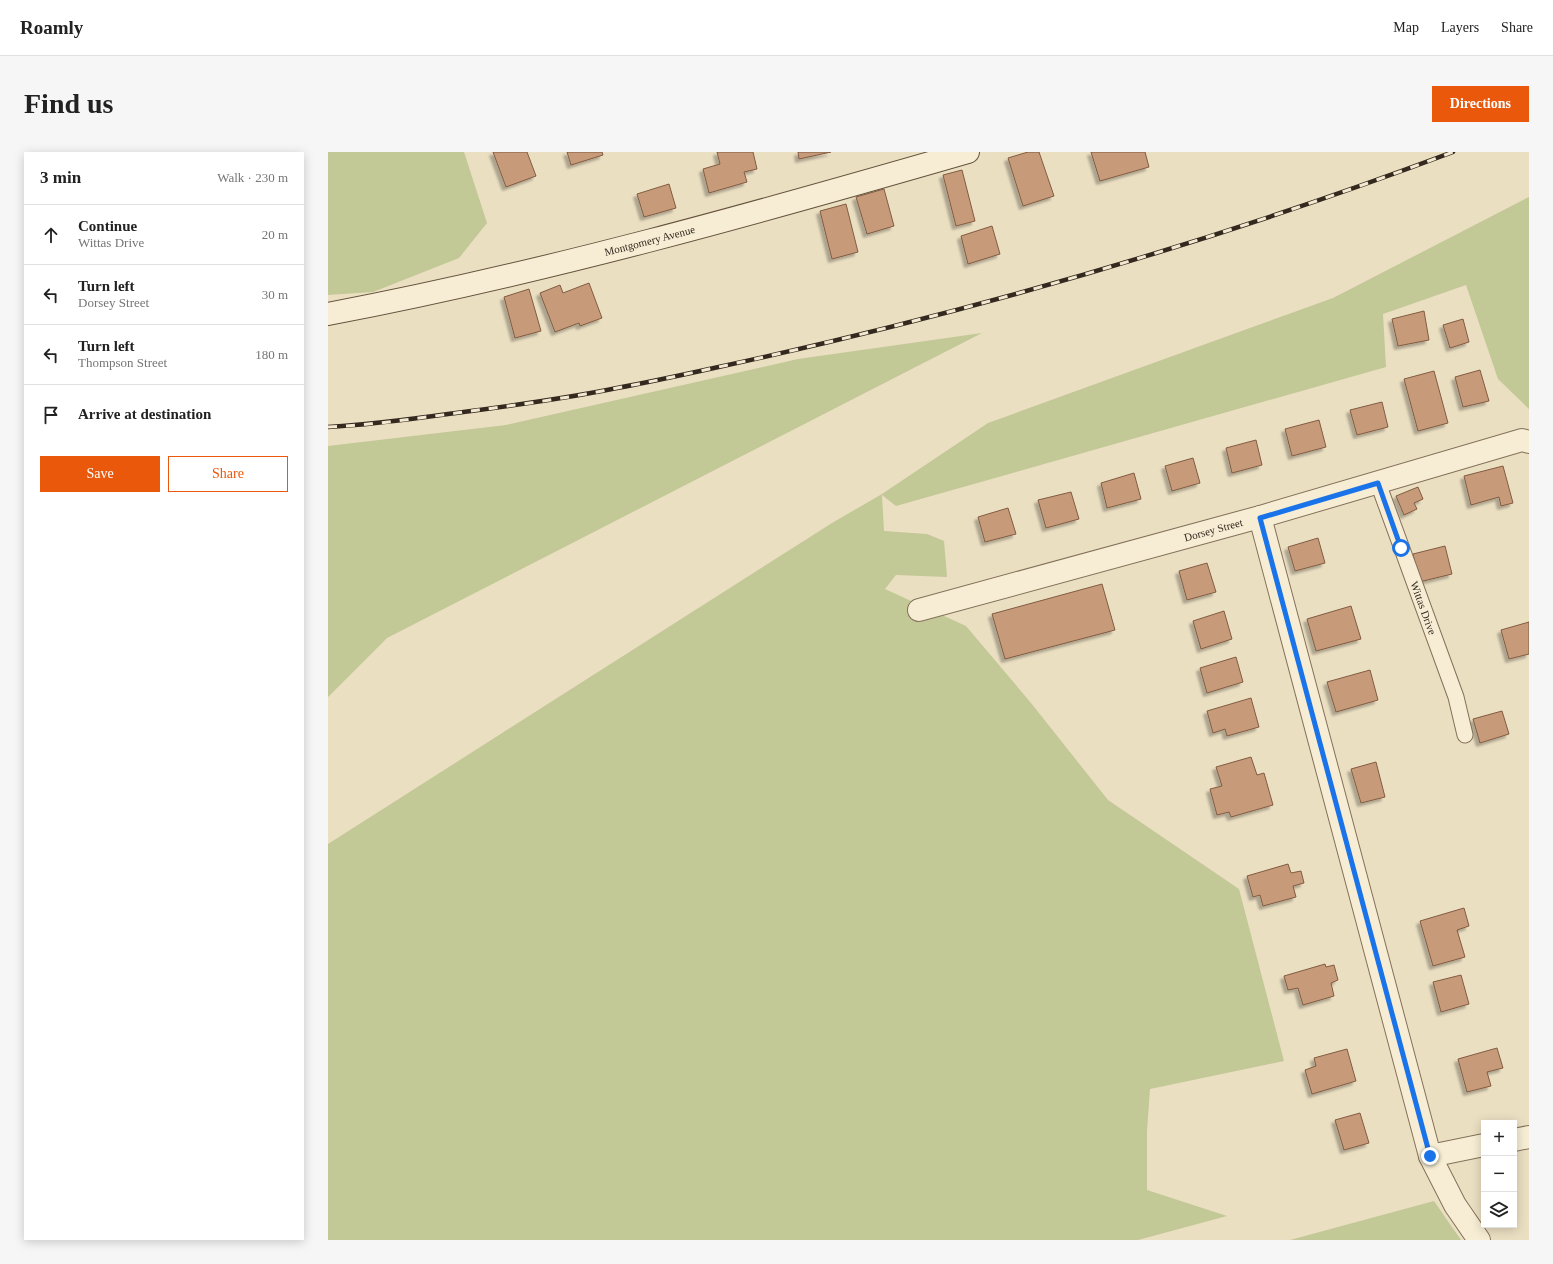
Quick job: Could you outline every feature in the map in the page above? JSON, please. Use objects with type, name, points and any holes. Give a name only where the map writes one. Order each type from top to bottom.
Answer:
[{"type":"street","name":"Montgomery Avenue","points":[[328,314],[398,300],[645,242],[968,152]]},
{"type":"street","name":"Dorsey Street","points":[[919,610],[1260,518],[1522,440],[1529,442]]},
{"type":"street","points":[[1260,518],[1430,1156],[1455,1204],[1480,1240]]},
{"type":"street","points":[[1517,1139],[1529,1137]]},
{"type":"street","points":[[1430,1156],[1481,1147]]},
{"type":"lane","name":"Wittas Drive","points":[[1378,483],[1456,697],[1465,735]]},
{"type":"green space","points":[[328,152],[464,152],[487,223],[459,258],[373,292],[328,295]]},
{"type":"green space","points":[[1529,197],[1529,409],[1498,379],[1466,285],[1383,314],[1386,367],[896,506],[882,495],[884,531],[927,534],[944,541],[947,577],[896,575],[885,589],[966,626],[1031,703],[1108,800],[1239,889],[1284,1061],[1150,1089],[1147,1131],[1147,1190],[1227,1216],[1138,1240],[328,1240],[328,844],[832,523],[882,494],[988,423],[1333,298]]},
{"type":"green space","points":[[982,333],[387,638],[328,697],[328,446],[506,425],[798,359]]},
{"type":"green space","points":[[1434,1201],[1461,1240],[1290,1240]]},
{"type":"building","points":[[493,152],[527,152],[536,176],[506,187]]},
{"type":"building","points":[[567,152],[602,152],[603,155],[571,165]]},
{"type":"building","points":[[717,152],[753,152],[757,169],[744,172],[747,182],[709,193],[703,169],[720,164]]},
{"type":"building","points":[[798,152],[831,152],[799,159]]},
{"type":"building","points":[[1028,152],[1039,152],[1054,196],[1023,206],[1008,158]]},
{"type":"building","points":[[1091,152],[1145,152],[1149,167],[1100,181]]},
{"type":"building","points":[[962,170],[975,221],[956,226],[943,175]]},
{"type":"building","points":[[669,184],[676,208],[644,217],[637,194]]},
{"type":"building","points":[[884,189],[894,226],[867,234],[856,197]]},
{"type":"building","points":[[846,204],[858,252],[832,259],[820,211]]},
{"type":"building","points":[[992,226],[1000,254],[968,264],[961,236]]},
{"type":"building","points":[[589,283],[602,318],[580,326],[579,323],[555,332],[540,293],[560,285],[563,293]]},
{"type":"building","points":[[529,289],[541,331],[515,338],[504,297]]},
{"type":"building","points":[[1424,311],[1429,340],[1398,346],[1392,319]]},
{"type":"building","points":[[1463,319],[1469,342],[1450,348],[1443,325]]},
{"type":"building","points":[[1480,370],[1489,401],[1463,407],[1455,377]]},
{"type":"building","points":[[1434,371],[1448,423],[1418,431],[1404,379]]},
{"type":"building","points":[[1382,402],[1388,427],[1357,435],[1350,410]]},
{"type":"building","points":[[1319,420],[1326,447],[1292,456],[1285,429]]},
{"type":"building","points":[[1256,440],[1262,465],[1232,473],[1226,448]]},
{"type":"building","points":[[1193,458],[1200,483],[1172,491],[1165,466]]},
{"type":"building","points":[[1503,466],[1513,503],[1501,506],[1499,497],[1471,505],[1464,476]]},
{"type":"building","points":[[1134,473],[1141,499],[1107,508],[1101,483]]},
{"type":"building","points":[[1418,487],[1423,499],[1414,503],[1417,509],[1404,515],[1396,496]]},
{"type":"building","points":[[1071,492],[1079,519],[1046,528],[1038,500]]},
{"type":"building","points":[[1008,508],[1016,534],[985,542],[978,517]]},
{"type":"building","points":[[1318,538],[1325,563],[1295,571],[1288,547]]},
{"type":"building","points":[[1445,546],[1452,574],[1419,582],[1413,554]]},
{"type":"building","points":[[1207,563],[1216,592],[1187,600],[1179,571]]},
{"type":"building","points":[[1102,584],[1115,630],[1005,659],[992,614]]},
{"type":"building","points":[[1351,606],[1361,639],[1316,651],[1307,619]]},
{"type":"building","points":[[1224,611],[1232,639],[1201,649],[1193,621]]},
{"type":"building","points":[[1529,622],[1529,654],[1509,659],[1501,630]]},
{"type":"building","points":[[1236,657],[1243,682],[1207,693],[1200,668]]},
{"type":"building","points":[[1370,670],[1378,700],[1336,712],[1327,682]]},
{"type":"building","points":[[1251,698],[1259,727],[1227,736],[1225,729],[1213,733],[1207,711]]},
{"type":"building","points":[[1502,711],[1509,734],[1480,743],[1473,719]]},
{"type":"building","points":[[1251,757],[1257,775],[1264,773],[1273,805],[1231,817],[1229,812],[1217,815],[1210,789],[1222,786],[1216,767]]},
{"type":"building","points":[[1376,762],[1385,797],[1361,803],[1351,769]]},
{"type":"building","points":[[1288,864],[1291,873],[1301,871],[1304,883],[1293,886],[1296,897],[1263,906],[1260,895],[1253,897],[1247,876]]},
{"type":"building","points":[[1464,908],[1469,926],[1457,930],[1465,957],[1433,966],[1420,921]]},
{"type":"building","points":[[1325,964],[1326,967],[1334,965],[1338,980],[1331,983],[1334,996],[1303,1005],[1298,988],[1288,990],[1284,976]]},
{"type":"building","points":[[1461,975],[1469,1004],[1441,1012],[1433,982]]},
{"type":"building","points":[[1497,1048],[1503,1068],[1487,1072],[1491,1086],[1467,1092],[1458,1059]]},
{"type":"building","points":[[1347,1049],[1356,1081],[1312,1094],[1305,1070],[1316,1066],[1314,1058]]},
{"type":"building","points":[[1360,1113],[1369,1143],[1344,1150],[1335,1120]]},
{"type":"railway","points":[[328,427],[408,420],[577,396],[654,381],[808,347],[995,300],[1088,274],[1272,216],[1453,152]]},
{"type":"route","points":[[1401,548],[1378,483],[1260,518],[1430,1156]]}]
